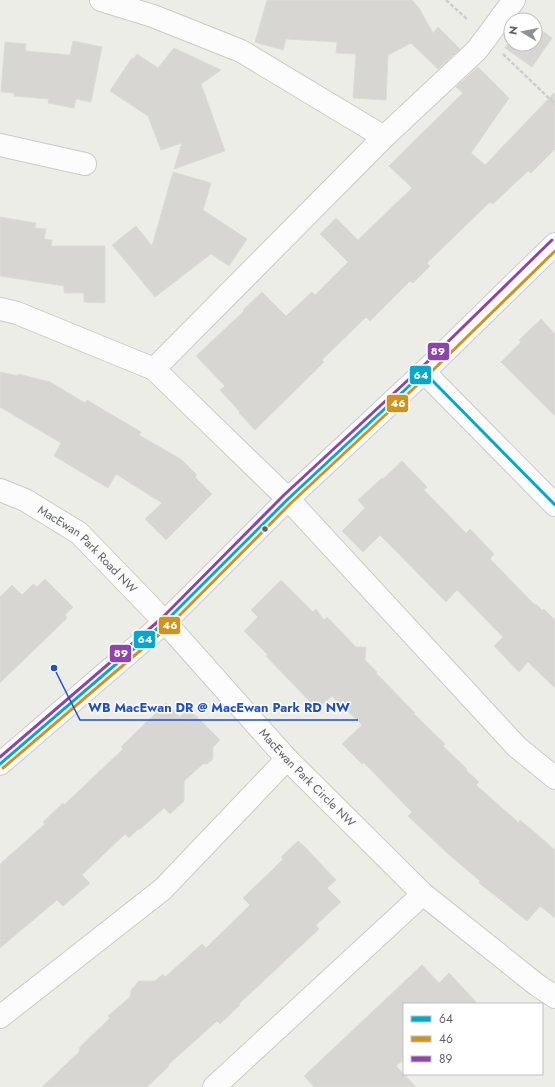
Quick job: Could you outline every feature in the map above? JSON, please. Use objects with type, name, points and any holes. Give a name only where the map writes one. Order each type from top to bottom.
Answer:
[{"type":"street","points":[[101,0],[153,16],[241,51],[384,137]]},
{"type":"street","points":[[154,369],[384,137],[477,50],[514,0]]},
{"type":"street","points":[[0,145],[85,164]]},
{"type":"street","points":[[0,764],[165,622],[288,499],[554,248]]},
{"type":"street","points":[[0,309],[17,313],[154,369],[288,499],[517,747],[555,778]]},
{"type":"street","points":[[424,372],[555,505]]},
{"type":"street","name":"MacEwan Park Road NW","points":[[0,490],[24,500],[79,533],[165,622]]},
{"type":"street","name":"MacEwan Park Circle NW","points":[[165,622],[287,759],[423,894],[536,985],[555,997]]},
{"type":"street","points":[[0,1017],[163,890],[287,759]]},
{"type":"street","points":[[214,1087],[423,894]]},
{"type":"path","points":[[446,0],[555,104]]},
{"type":"building","points":[[267,0],[412,0],[419,8],[433,33],[438,27],[460,49],[438,69],[411,43],[388,55],[386,100],[353,98],[356,54],[336,53],[337,42],[286,39],[283,50],[255,42]]},
{"type":"building","points":[[543,31],[552,38],[543,51]]},
{"type":"building","points":[[73,41],[102,47],[91,102],[76,99],[74,108],[48,103],[49,99],[14,96],[14,93],[1,92],[5,42],[26,44],[25,51],[70,55]]},
{"type":"building","points":[[174,48],[221,70],[201,84],[225,151],[174,169],[182,143],[161,150],[148,116],[110,91],[132,58],[133,60],[137,54],[158,68]]},
{"type":"building","points":[[511,52],[542,52],[532,67]]},
{"type":"building","points":[[478,67],[509,98],[471,153],[485,165],[555,92],[555,149],[531,173],[528,171],[493,204],[490,202],[427,263],[430,266],[413,283],[410,281],[370,321],[366,317],[322,360],[324,362],[255,430],[220,390],[225,386],[196,356],[262,292],[286,316],[312,292],[315,295],[348,262],[320,234],[336,218],[358,240],[412,188],[389,166],[463,93],[456,87]]},
{"type":"building","points":[[173,172],[211,183],[203,210],[247,239],[229,266],[211,254],[155,297],[112,245],[136,226],[152,246]]},
{"type":"building","points":[[0,217],[36,223],[35,228],[46,229],[44,239],[52,240],[51,246],[105,246],[105,303],[84,302],[84,293],[64,293],[64,286],[0,276]]},
{"type":"building","points":[[541,319],[555,334],[555,416],[501,362],[521,342],[519,340]]},
{"type":"building","points":[[0,372],[19,376],[18,374],[50,382],[85,403],[87,400],[141,432],[139,435],[182,460],[197,475],[195,477],[212,494],[166,540],[145,519],[162,503],[116,474],[108,488],[54,456],[61,443],[0,407]]},
{"type":"building","points":[[402,461],[427,487],[424,490],[466,533],[470,529],[494,554],[490,559],[535,605],[536,604],[542,610],[544,609],[555,620],[555,688],[528,662],[519,672],[494,646],[503,637],[457,590],[446,602],[380,535],[363,552],[342,531],[365,508],[358,500]]},
{"type":"building","points":[[45,579],[73,607],[65,615],[67,618],[0,683],[0,597],[12,585],[22,595],[33,584],[37,587]]},
{"type":"building","points":[[281,580],[313,612],[316,609],[324,620],[327,617],[356,647],[366,647],[365,660],[415,713],[414,714],[445,744],[443,746],[479,782],[476,785],[519,823],[520,820],[555,850],[555,918],[540,906],[527,921],[479,883],[480,881],[446,852],[408,816],[412,812],[364,763],[362,764],[342,744],[362,725],[332,696],[317,709],[244,631],[258,617],[251,610]]},
{"type":"building","points":[[166,703],[180,717],[189,709],[220,740],[213,747],[213,759],[207,764],[203,764],[184,781],[184,801],[170,814],[164,808],[129,838],[125,834],[82,875],[90,883],[63,906],[57,900],[0,948],[0,864],[45,824],[43,822],[63,803],[64,805],[123,749],[121,747]]},
{"type":"building","points":[[298,841],[336,880],[327,888],[341,902],[316,925],[319,929],[239,1004],[240,1005],[220,1024],[217,1021],[168,1065],[169,1066],[147,1087],[42,1087],[79,1052],[80,1047],[110,1018],[108,1016],[130,997],[131,990],[139,981],[155,981],[163,974],[165,977],[202,944],[206,948],[250,905],[243,898],[283,859],[281,857]]},
{"type":"building","points":[[422,965],[439,983],[449,973],[477,1003],[403,1003],[403,1060],[396,1066],[416,1087],[314,1087],[304,1076]]},
{"type":"transit line","name":"89","points":[[0,757],[162,618],[284,495],[421,368],[552,240]]},
{"type":"transit line","name":"46","points":[[3,768],[169,626],[291,503],[427,376],[555,251]]},
{"type":"transit line","name":"64","points":[[0,764],[165,622],[288,499],[424,372],[555,505]]},
{"type":"place","name":"WB MacEwan DR @ MacEwan Park RD NW","points":[[54,668]]}]
